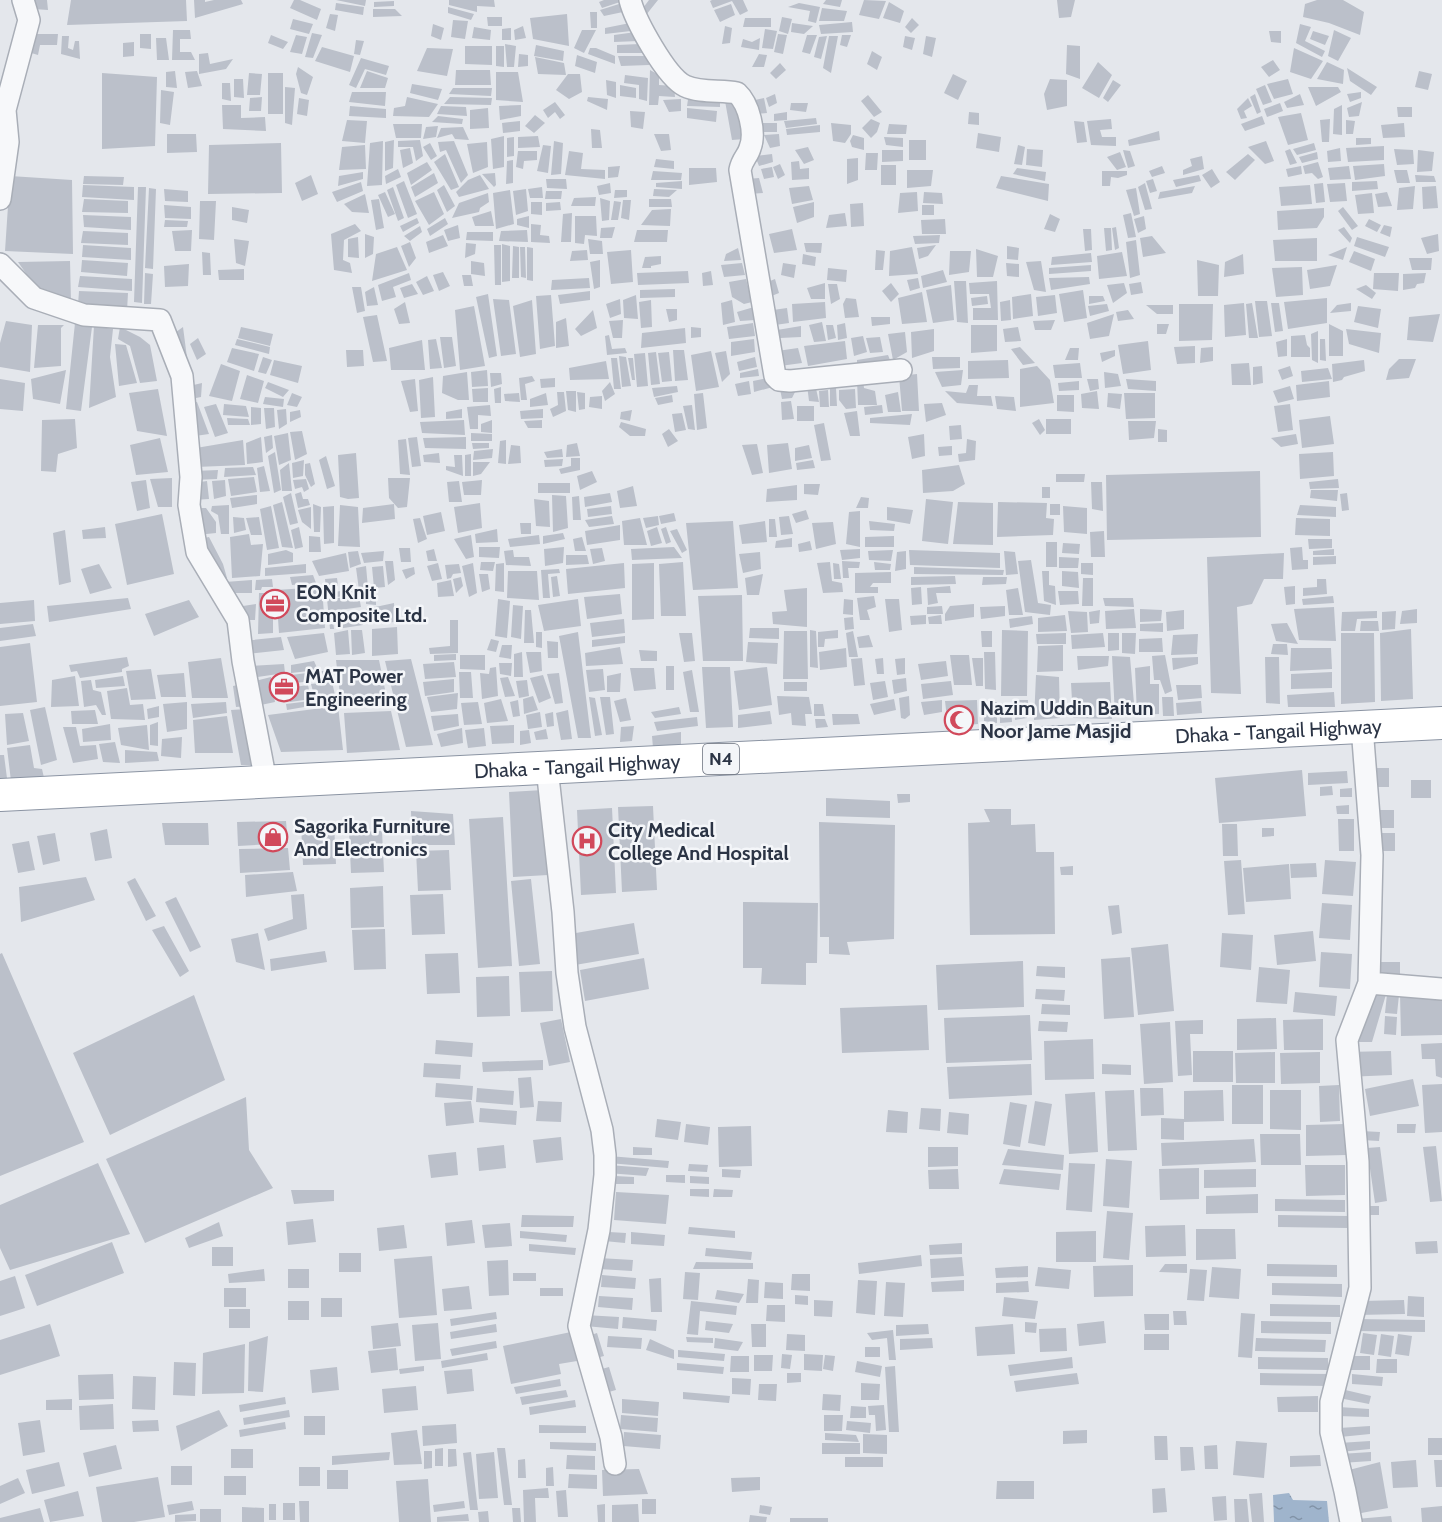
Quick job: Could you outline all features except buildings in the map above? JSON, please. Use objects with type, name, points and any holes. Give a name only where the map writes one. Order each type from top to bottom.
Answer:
[{"type":"highway","name":"Dhaka - Tangail Highway","points":[[0,795],[1442,723]]},
{"type":"street","points":[[0,199],[8,142],[5,110],[29,20],[23,0]]},
{"type":"street","points":[[630,0],[664,67],[684,86],[737,93],[749,110],[750,149],[742,161],[740,170],[775,376],[779,380],[790,381],[901,370]]},
{"type":"street","points":[[0,264],[34,298],[84,315],[160,320],[182,376],[191,477],[189,505],[197,552],[238,620],[243,661],[267,782]]},
{"type":"street","points":[[1350,1522],[1346,1491],[1331,1432],[1331,1402],[1360,1288],[1358,1162],[1347,1040],[1369,982],[1372,855],[1362,727]]},
{"type":"street","points":[[547,768],[573,1016],[585,1072],[602,1130],[605,1155],[605,1175],[598,1230],[579,1326],[611,1437],[615,1464]]},
{"type":"street","points":[[1369,982],[1442,989]]},
{"type":"water","points":[[1289,1493],[1293,1500],[1327,1501],[1329,1522],[1274,1522],[1273,1495]]},
{"type":"place","name":"EON Knit Composite Ltd.","points":[[275,604]]},
{"type":"place","name":"MAT Power Engineering","points":[[284,687]]},
{"type":"place","name":"Nazim Uddin Baitun Noor Jame Masjid","points":[[959,720]]},
{"type":"place","name":"Sagorika Furniture And Electronics","points":[[273,837]]},
{"type":"place","name":"City Medical College And Hospital","points":[[587,841]]}]
